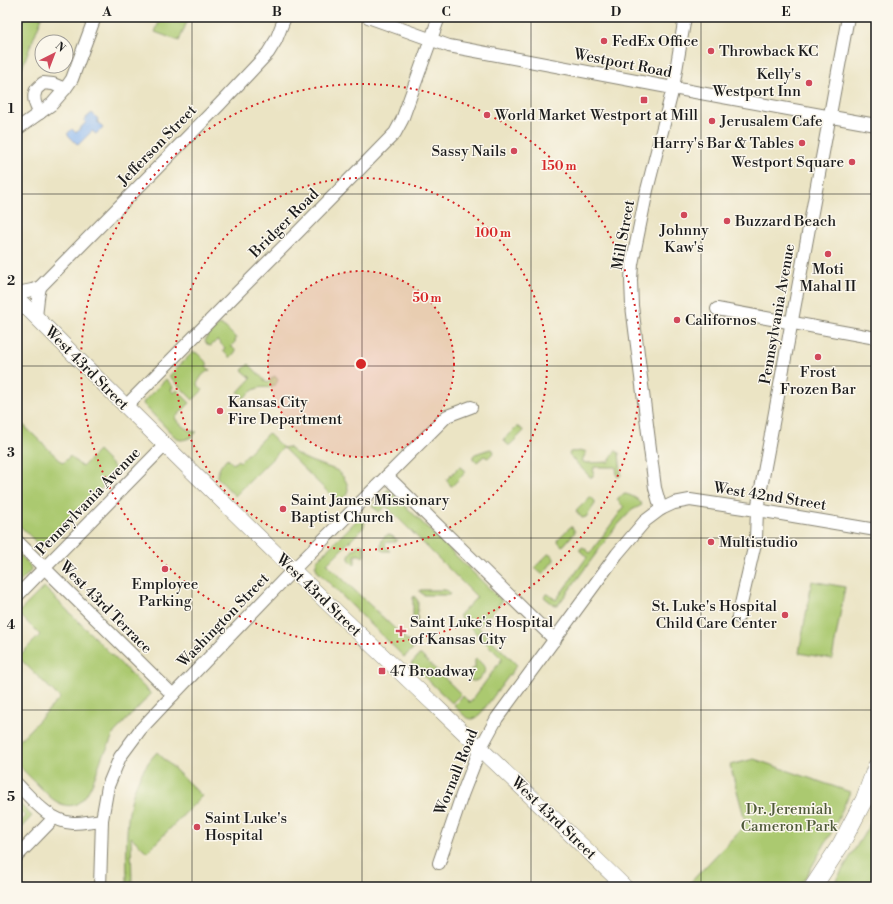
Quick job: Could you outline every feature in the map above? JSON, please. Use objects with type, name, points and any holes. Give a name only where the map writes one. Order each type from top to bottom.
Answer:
[{"type":"main road","points":[[813,887],[841,844],[864,800],[876,766]]},
{"type":"street","points":[[17,129],[52,104],[65,89],[72,79],[96,17]]},
{"type":"street","name":"Jefferson Street","points":[[40,287],[268,53],[276,40],[285,17]]},
{"type":"street","name":"Westport Road","points":[[368,17],[449,46],[876,124]]},
{"type":"street","name":"Bridger Road","points":[[125,407],[395,133],[402,120],[439,17]]},
{"type":"street","name":"Mill Street","points":[[661,509],[655,488],[632,306],[631,280],[632,264],[647,190],[673,88],[685,17]]},
{"type":"street","name":"Pennsylvania Avenue","points":[[738,617],[756,539],[758,510],[848,17]]},
{"type":"street","points":[[40,113],[34,98],[36,90],[43,83],[53,84],[65,89]]},
{"type":"street","points":[[17,293],[40,287],[36,317]]},
{"type":"street","name":"West 43rd Street","points":[[17,298],[125,407],[293,570],[625,887]]},
{"type":"street","points":[[717,309],[876,338]]},
{"type":"street","name":"Washington Street","points":[[100,887],[102,820],[108,786],[120,757],[140,730],[293,570],[447,416],[470,407]]},
{"type":"street","name":"Pennsylvania Avenue","points":[[17,596],[165,445]]},
{"type":"street","points":[[387,476],[555,640]]},
{"type":"street","name":"West 42nd Street","points":[[661,509],[674,503],[690,500],[876,530]]},
{"type":"street","name":"Wornall Road","points":[[439,863],[480,748],[497,718],[617,554],[645,521],[661,509]]},
{"type":"street","name":"West 43rd Terrace","points":[[17,541],[173,695]]},
{"type":"street","points":[[17,784],[41,808],[54,818],[72,823],[102,820]]},
{"type":"street","points":[[17,856],[54,818]]},
{"type":"green space","points":[[25,17],[42,17],[21,70],[17,69],[17,36]]},
{"type":"green space","points":[[161,17],[189,17],[179,41],[155,32]]},
{"type":"green space","points":[[220,324],[236,338],[235,342],[231,346],[236,351],[230,358],[223,351],[225,348],[217,340],[210,346],[205,341],[208,335]]},
{"type":"green space","points":[[193,352],[197,353],[208,364],[206,366],[210,370],[199,380],[197,384],[203,390],[193,400],[169,376]]},
{"type":"green space","points":[[249,364],[267,383],[274,376],[278,380],[274,386],[256,389],[244,398],[238,392],[251,378],[242,370]]},
{"type":"green space","points":[[166,379],[173,387],[171,390],[174,393],[177,390],[190,403],[175,418],[184,428],[197,432],[187,439],[180,440],[174,436],[143,404],[144,401]]},
{"type":"green space","points":[[17,419],[63,463],[70,456],[82,467],[98,451],[118,471],[45,547],[40,546],[17,523]]},
{"type":"green space","points":[[516,427],[523,430],[522,433],[510,445],[508,445],[504,439]]},
{"type":"green space","points":[[268,433],[283,448],[235,496],[217,477],[219,469],[227,458],[233,464],[238,460],[240,462]]},
{"type":"green space","points":[[288,447],[299,455],[317,464],[336,470],[341,474],[347,483],[347,493],[338,502],[283,448]]},
{"type":"green space","points":[[490,449],[494,452],[488,458],[484,456],[477,462],[473,459],[475,454]]},
{"type":"green space","points":[[616,451],[619,453],[621,475],[619,477],[617,476],[616,467],[594,467],[593,476],[590,477],[569,455],[570,452],[586,452],[582,461],[586,463],[609,462]]},
{"type":"green space","points":[[460,467],[465,471],[465,473],[451,486],[447,479]]},
{"type":"green space","points":[[388,489],[502,601],[478,627],[517,665],[481,713],[474,719],[470,719],[463,715],[454,705],[463,696],[470,703],[502,659],[459,616],[477,597],[386,506],[379,512],[372,506]]},
{"type":"green space","points":[[625,494],[635,498],[642,505],[632,510],[615,528],[558,605],[554,605],[544,597],[548,594],[556,600],[587,557],[580,551],[580,549],[583,547],[590,553],[624,507],[617,500]]},
{"type":"green space","points":[[590,497],[595,501],[595,504],[586,517],[582,518],[576,511]]},
{"type":"green space","points":[[360,517],[365,523],[363,528],[327,564],[413,646],[413,649],[404,657],[318,572],[315,565],[317,563],[316,561]]},
{"type":"green space","points":[[570,527],[572,527],[575,532],[562,546],[557,540]]},
{"type":"green space","points":[[388,535],[397,540],[396,542],[386,542],[385,546],[390,551],[383,551],[381,549],[382,540]]},
{"type":"green space","points":[[359,545],[364,547],[364,556],[355,555],[354,565],[349,559],[349,555]]},
{"type":"green space","points":[[17,552],[29,564],[31,569],[30,572],[17,585]]},
{"type":"green space","points":[[548,554],[552,556],[554,560],[542,574],[535,567]]},
{"type":"green space","points":[[812,581],[845,587],[832,659],[799,653]]},
{"type":"green space","points":[[44,587],[151,694],[114,733],[106,751],[103,754],[96,775],[86,795],[79,802],[71,805],[62,804],[50,797],[17,764],[17,743],[60,698],[18,657],[40,635],[18,613]]},
{"type":"green space","points":[[420,590],[446,590],[450,594],[424,595],[420,592]]},
{"type":"green space","points":[[414,596],[418,601],[417,627],[413,623]]},
{"type":"green space","points":[[419,655],[421,655],[461,694],[452,703],[411,664]]},
{"type":"green space","points":[[477,659],[484,666],[485,671],[479,679],[473,681],[470,680],[470,671],[471,669],[475,669],[475,660]]},
{"type":"green space","points":[[157,752],[202,796],[147,852],[131,837],[132,887],[127,887],[128,816],[137,782],[145,767]]},
{"type":"green space","name":"Dr. Jeremiah Cameron Park","points":[[754,759],[850,792],[835,826],[806,877],[798,887],[686,887],[746,824],[730,765]]},
{"type":"green space","points":[[17,801],[32,816],[17,832],[17,825],[25,816],[17,808]]},
{"type":"green space","points":[[876,814],[876,887],[832,887]]},
{"type":"water","points":[[92,113],[103,127],[96,134],[92,131],[78,145],[67,134],[72,129],[76,133],[86,122],[84,120]]},
{"type":"place","name":"FedEx Office","points":[[604,41]]},
{"type":"place","name":"Throwback KC","points":[[711,51]]},
{"type":"place","name":"Kelly's Westport Inn","points":[[809,83]]},
{"type":"place","name":"Westport at Mill","points":[[644,100]]},
{"type":"place","name":"World Market","points":[[487,115]]},
{"type":"place","name":"Jerusalem Cafe","points":[[712,121]]},
{"type":"place","name":"Harry's Bar & Tables","points":[[802,143]]},
{"type":"place","name":"Sassy Nails","points":[[514,151]]},
{"type":"place","name":"Westport Square","points":[[852,162]]},
{"type":"place","name":"Johnny Kaw's","points":[[684,215]]},
{"type":"place","name":"Buzzard Beach","points":[[727,221]]},
{"type":"place","name":"Moti Mahal II","points":[[828,254]]},
{"type":"place","name":"Californos","points":[[677,320]]},
{"type":"place","name":"Frost Frozen Bar","points":[[818,357]]},
{"type":"place","name":"Kansas City Fire Department","points":[[220,411]]},
{"type":"place","name":"Saint James Missionary Baptist Church","points":[[283,509]]},
{"type":"place","name":"Multistudio","points":[[711,542]]},
{"type":"place","name":"Employee Parking","points":[[165,569]]},
{"type":"place","name":"St. Luke's Hospital Child Care Center","points":[[785,615]]},
{"type":"place","name":"Saint Luke's Hospital of Kansas City","points":[[401,631]]},
{"type":"place","name":"47 Broadway","points":[[382,671]]},
{"type":"place","name":"Saint Luke's Hospital","points":[[197,827]]}]
